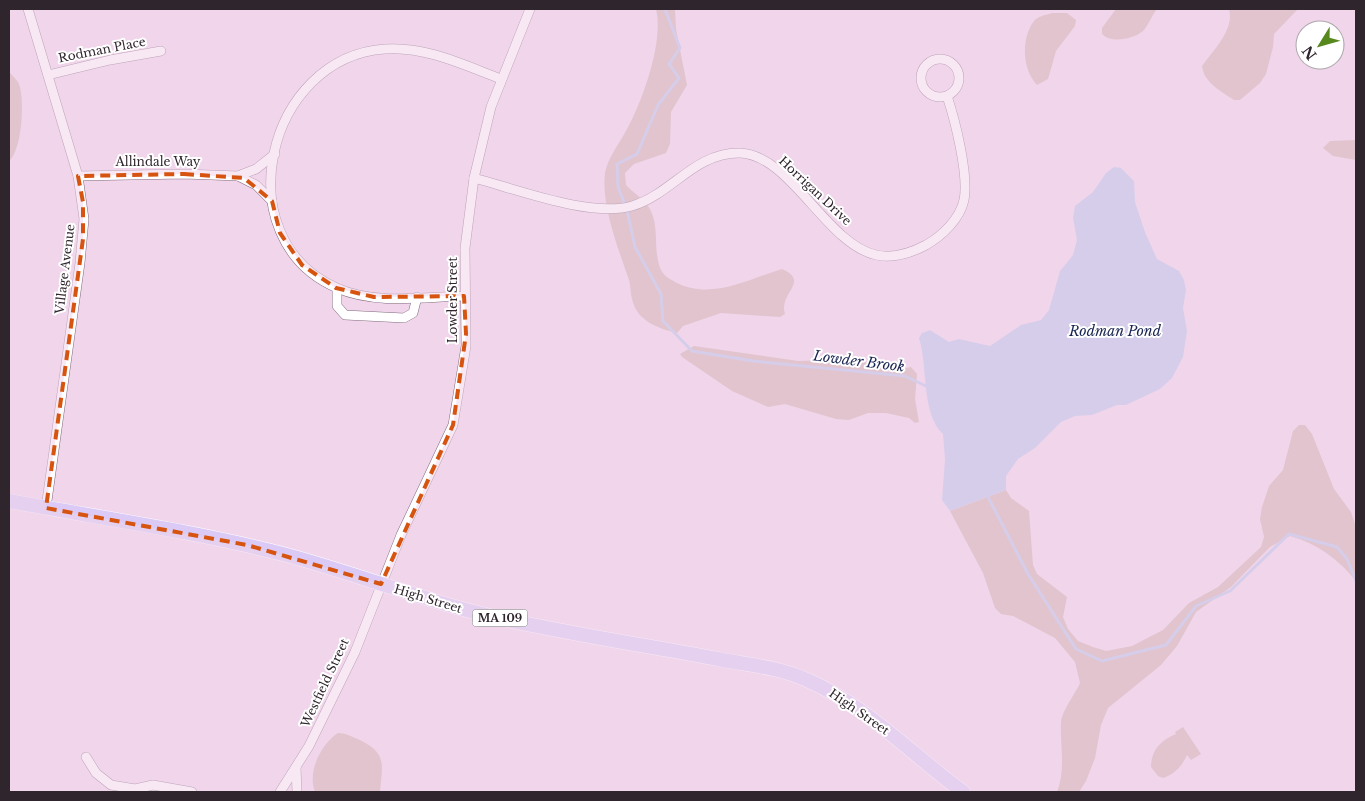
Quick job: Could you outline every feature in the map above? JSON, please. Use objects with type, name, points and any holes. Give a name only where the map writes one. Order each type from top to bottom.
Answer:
[{"type":"main road","name":"High Street","points":[[9,501],[247,546],[300,559],[492,616],[583,636],[651,646],[768,668],[796,676],[843,698],[864,712],[963,792]]},
{"type":"street","name":"Village Avenue","points":[[28,9],[78,176],[83,202],[82,239],[46,508]]},
{"type":"street","name":"Lowder Street","points":[[381,584],[407,520],[446,441],[456,416],[466,346],[465,248],[474,178],[489,113],[530,9]]},
{"type":"street","points":[[464,296],[374,298],[338,289],[315,276],[292,254],[277,225],[272,200],[275,154],[283,124],[297,98],[324,71],[352,55],[386,49],[423,52],[501,79]]},
{"type":"street","name":"Rodman Place","points":[[48,74],[110,60],[161,52]]},
{"type":"street","points":[[946,59],[956,66],[958,71],[959,83],[952,93],[946,96],[940,97],[928,92],[921,81],[923,68],[933,60],[946,59]]},
{"type":"street","name":"Horrigan Drive","points":[[474,178],[590,209],[620,208],[631,206],[658,193],[691,168],[709,158],[740,153],[756,156],[778,170],[828,222],[857,247],[876,255],[902,256],[940,237],[956,217],[964,200],[959,143],[946,96]]},
{"type":"street","name":"Allindale Way","points":[[78,176],[184,174],[238,176],[256,169],[275,154]]},
{"type":"street","name":"Allindale Way","points":[[238,176],[256,185],[272,200]]},
{"type":"street","points":[[338,289],[337,306],[345,315],[404,318],[414,313],[417,297]]},
{"type":"street","name":"Westfield Street","points":[[280,792],[309,746],[355,652],[381,584]]},
{"type":"street","points":[[86,757],[96,773],[111,785],[135,790],[153,785],[192,792]]},
{"type":"street","points":[[296,767],[297,792]]},
{"type":"highlighted area","points":[[184,174],[244,178],[272,201],[280,233],[302,265],[336,288],[374,297],[464,296],[466,334],[453,425],[381,584],[247,545],[46,508],[83,239],[83,202],[78,176]]},
{"type":"shaded area","points":[[656,9],[675,9],[676,29],[687,85],[671,112],[670,144],[666,153],[634,164],[625,173],[626,185],[646,203],[652,213],[658,262],[665,276],[689,287],[716,289],[743,283],[782,269],[790,274],[794,279],[794,283],[786,300],[785,314],[780,317],[721,313],[683,326],[677,333],[655,326],[643,318],[635,307],[631,296],[629,280],[615,240],[604,185],[605,173],[611,156],[633,117],[645,87],[655,53],[658,22]]},
{"type":"shaded area","points":[[1116,9],[1157,9],[1144,30],[1135,36],[1117,40],[1102,34],[1102,28]]},
{"type":"shaded area","points":[[1229,9],[1298,9],[1274,34],[1273,47],[1266,74],[1260,83],[1240,100],[1234,100],[1214,86],[1203,72],[1202,66],[1226,32],[1230,17]]},
{"type":"shaded area","points":[[1052,13],[1067,13],[1076,20],[1075,26],[1056,51],[1048,79],[1037,85],[1028,71],[1025,45],[1034,21]]},
{"type":"shaded area","points":[[9,72],[19,84],[22,112],[17,147],[9,161]]},
{"type":"shaded area","points":[[1356,140],[1356,160],[1333,156],[1323,148],[1330,141]]},
{"type":"shaded area","points":[[694,346],[798,361],[859,359],[888,372],[911,367],[917,374],[915,399],[919,422],[915,423],[909,418],[886,413],[868,413],[849,420],[836,419],[785,404],[768,407],[732,391],[682,357],[680,354]]},
{"type":"shaded area","points":[[1299,425],[1305,425],[1312,434],[1334,489],[1351,512],[1356,527],[1356,581],[1327,553],[1300,539],[1290,536],[1270,547],[1231,587],[1196,612],[1177,646],[1161,665],[1108,708],[1101,725],[1095,758],[1086,781],[1079,792],[1057,792],[1062,766],[1061,722],[1066,708],[1080,683],[1075,662],[1055,638],[1013,616],[1001,614],[995,608],[983,573],[950,511],[1006,490],[1011,498],[1029,511],[1033,565],[1037,574],[1067,597],[1063,617],[1068,629],[1078,641],[1106,651],[1132,646],[1163,630],[1189,603],[1218,587],[1261,547],[1264,537],[1260,519],[1262,507],[1269,486],[1283,470],[1293,431]]},
{"type":"shaded area","points":[[1183,727],[1201,754],[1191,760],[1187,755],[1175,772],[1163,778],[1158,776],[1151,767],[1155,751],[1161,743],[1176,734],[1175,732]]},
{"type":"shaded area","points":[[338,733],[347,734],[360,740],[369,745],[379,755],[382,767],[380,792],[315,792],[313,776],[317,759],[326,744]]},
{"type":"water","name":"Rodman Pond","points":[[1114,167],[1121,168],[1134,181],[1135,202],[1157,259],[1179,271],[1184,280],[1186,290],[1183,308],[1187,331],[1183,357],[1172,378],[1160,389],[1126,405],[1117,405],[1092,415],[1075,416],[1061,422],[1035,448],[1018,459],[1006,476],[1006,490],[950,511],[942,500],[945,459],[943,434],[936,425],[928,402],[919,338],[922,333],[930,330],[949,342],[959,339],[990,346],[1021,325],[1041,320],[1049,310],[1060,271],[1073,255],[1077,240],[1073,218],[1075,206],[1093,192],[1106,173]]},
{"type":"waterway","name":"Lowder Brook","points":[[665,9],[680,48],[669,64],[679,78],[658,105],[637,154],[617,164],[618,187],[627,210],[635,247],[661,294],[663,321],[692,351],[753,361],[905,376],[930,388]]},
{"type":"waterway","name":"Lowder Brook","points":[[987,495],[1028,574],[1076,649],[1102,661],[1166,645],[1196,606],[1230,591],[1289,534],[1337,547],[1347,559],[1356,581]]}]
